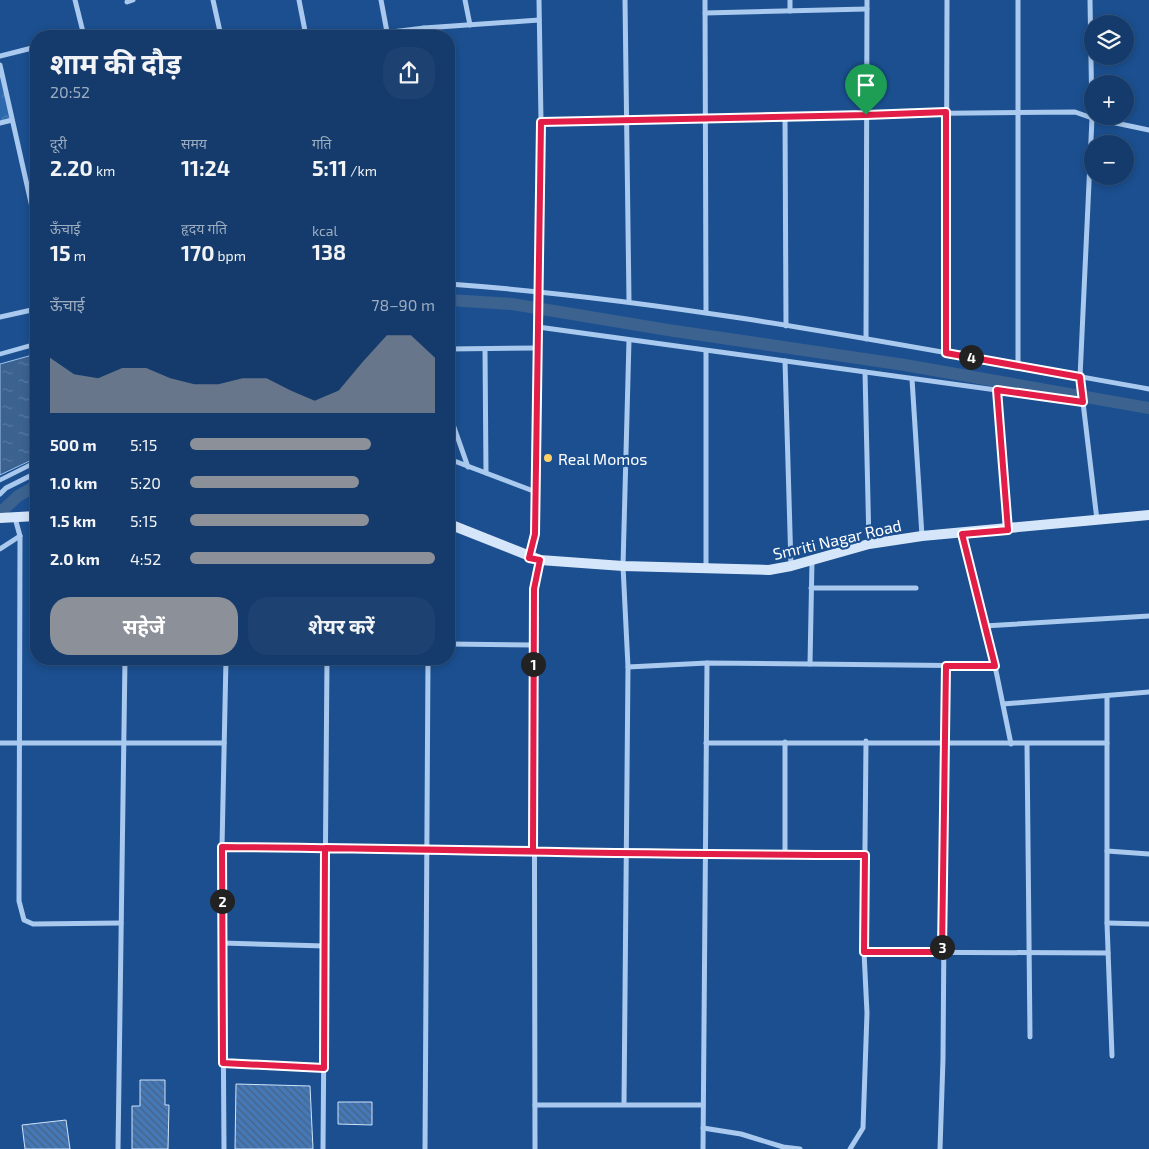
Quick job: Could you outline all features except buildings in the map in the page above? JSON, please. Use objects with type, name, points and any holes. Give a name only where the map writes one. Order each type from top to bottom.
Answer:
[{"type":"main road","name":"Smriti Nagar Road","points":[[455,527],[529,558],[540,560],[623,566],[769,570],[792,566],[869,544],[922,536],[1008,530],[1149,515]]},
{"type":"main road","points":[[0,518],[30,517]]},
{"type":"street","points":[[75,0],[82,30]]},
{"type":"street","points":[[213,0],[220,30]]},
{"type":"street","points":[[299,0],[305,30]]},
{"type":"street","points":[[381,0],[387,30]]},
{"type":"street","points":[[465,0],[470,25]]},
{"type":"street","points":[[529,558],[535,534],[536,492],[541,122],[539,0]]},
{"type":"street","points":[[625,0],[629,301]]},
{"type":"street","points":[[705,0],[706,313]]},
{"type":"street","points":[[790,0],[790,11]]},
{"type":"street","points":[[866,340],[867,0]]},
{"type":"street","points":[[946,353],[947,0]]},
{"type":"street","points":[[1018,0],[1020,113],[1018,365]]},
{"type":"street","points":[[1090,0],[1091,75]]},
{"type":"street","points":[[705,13],[867,9]]},
{"type":"street","points":[[406,30],[539,20]]},
{"type":"street","points":[[0,56],[30,48]]},
{"type":"street","points":[[0,65],[30,199]]},
{"type":"street","points":[[541,122],[946,112],[1075,112],[1084,115]]},
{"type":"street","points":[[785,115],[786,326]]},
{"type":"street","points":[[0,123],[12,120]]},
{"type":"street","points":[[1092,125],[1080,377],[1097,520]]},
{"type":"street","points":[[1125,125],[1149,130]]},
{"type":"street","points":[[455,284],[538,290],[629,301],[1018,365],[1149,389]]},
{"type":"street","points":[[0,317],[30,310]]},
{"type":"street","points":[[538,328],[1083,402]]},
{"type":"street","points":[[624,1104],[628,667],[623,566],[629,340]]},
{"type":"street","points":[[0,354],[30,346]]},
{"type":"street","points":[[455,350],[538,348]]},
{"type":"street","points":[[485,349],[486,473]]},
{"type":"street","points":[[706,351],[706,569]]},
{"type":"street","points":[[785,361],[792,566]]},
{"type":"street","points":[[865,372],[869,544]]},
{"type":"street","points":[[912,379],[922,536]]},
{"type":"street","points":[[997,390],[1008,530]]},
{"type":"street","points":[[455,430],[468,467]]},
{"type":"street","points":[[455,462],[536,492]]},
{"type":"street","points":[[0,480],[30,465]]},
{"type":"street","points":[[0,493],[30,476]]},
{"type":"street","points":[[15,518],[20,536],[19,901],[24,920],[33,924],[122,923]]},
{"type":"street","points":[[962,534],[995,666],[1010,744]]},
{"type":"street","points":[[0,548],[20,536]]},
{"type":"street","points":[[535,1149],[533,645],[534,589],[540,560]]},
{"type":"street","points":[[810,664],[812,560]]},
{"type":"street","points":[[811,588],[916,588]]},
{"type":"street","points":[[984,626],[1149,616]]},
{"type":"street","points":[[455,644],[533,645]]},
{"type":"street","points":[[628,667],[707,663],[995,666]]},
{"type":"street","points":[[703,1149],[707,663]]},
{"type":"street","points":[[118,1149],[125,665]]},
{"type":"street","points":[[224,1149],[222,847],[226,665]]},
{"type":"street","points":[[323,1149],[326,665]]},
{"type":"street","points":[[425,1149],[429,849],[428,665]]},
{"type":"street","points":[[940,1149],[943,1059],[942,952],[946,666]]},
{"type":"street","points":[[1003,704],[1149,692]]},
{"type":"street","points":[[1108,696],[1107,923],[1112,1056]]},
{"type":"street","points":[[785,742],[785,855]]},
{"type":"street","points":[[850,1149],[863,1128],[866,1013],[864,952],[866,742]]},
{"type":"street","points":[[0,743],[224,743]]},
{"type":"street","points":[[706,743],[1107,743]]},
{"type":"street","points":[[1027,744],[1030,1037]]},
{"type":"street","points":[[222,847],[704,855],[865,855]]},
{"type":"street","points":[[1107,851],[1149,854]]},
{"type":"street","points":[[1107,923],[1149,924]]},
{"type":"street","points":[[222,943],[325,946]]},
{"type":"street","points":[[864,952],[1108,954]]},
{"type":"street","points":[[223,1063],[324,1068]]},
{"type":"street","points":[[535,1105],[703,1105]]},
{"type":"street","points":[[703,1128],[741,1134],[783,1147],[800,1149]]},
{"type":"green space","points":[[0,67],[12,120],[0,123]]},
{"type":"water","points":[[30,356],[30,461],[0,475],[0,364]]},
{"type":"waterway","points":[[455,300],[512,304],[668,330],[905,365],[1149,408]]},
{"type":"waterway","points":[[0,513],[18,496],[30,489]]},
{"type":"place","name":"Real Momos","points":[[548,458]]},
{"type":"route","points":[[866,115],[785,115],[541,122],[535,534],[529,558],[540,560],[534,589],[533,851],[325,848],[325,946],[324,1068],[223,1063],[222,847],[533,851],[704,855],[865,855],[864,952],[942,952],[946,666],[995,666],[962,534],[1008,530],[997,390],[1083,402],[1080,377],[946,353],[946,112],[866,115]]}]
